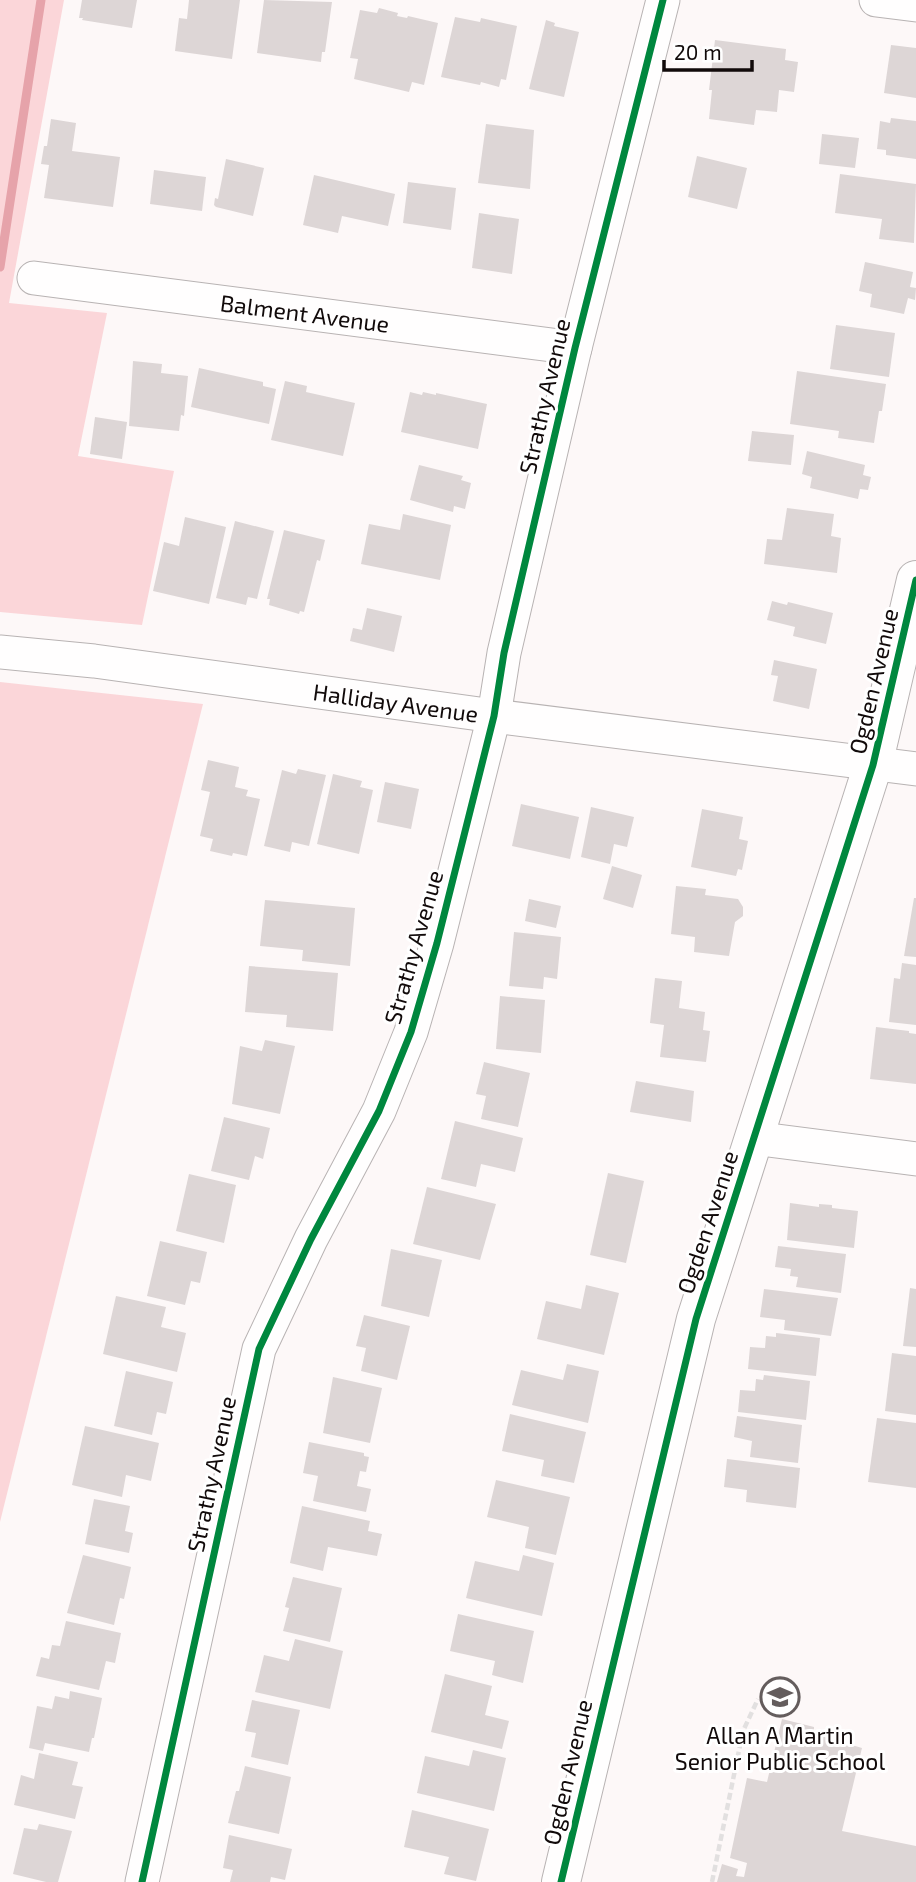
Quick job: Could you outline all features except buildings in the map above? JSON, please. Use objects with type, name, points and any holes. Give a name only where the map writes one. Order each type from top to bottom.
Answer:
[{"type":"street","name":"Strathy Avenue","points":[[142,1882],[259,1349],[311,1239],[379,1111],[411,1031],[437,943],[494,716],[504,653],[575,348],[663,0]]},
{"type":"street","points":[[876,0],[916,5]]},
{"type":"street","name":"Balment Avenue","points":[[34,278],[575,348]]},
{"type":"street","name":"Ogden Avenue","points":[[561,1882],[696,1319],[873,765],[916,580]]},
{"type":"street","name":"Halliday Avenue","points":[[0,652],[94,661],[494,716],[916,769]]},
{"type":"street","points":[[754,1138],[916,1159]]},
{"type":"path","points":[[712,1882],[743,1731],[758,1699]]},
{"type":"shaded area","points":[[0,0],[64,0],[9,303],[107,313],[78,456],[174,471],[142,625],[0,612]]},
{"type":"shaded area","points":[[0,682],[203,704],[0,1522]]},
{"type":"waterway","points":[[0,267],[41,0]]},
{"type":"cycle path","points":[[142,1882],[259,1349],[311,1239],[379,1111],[411,1032],[437,943],[494,716],[504,653],[575,348],[663,0]]},
{"type":"cycle path","points":[[561,1882],[696,1319],[873,765],[916,580]]},
{"type":"place","name":"Allan A Martin Senior Public School","points":[[780,1697]]}]
